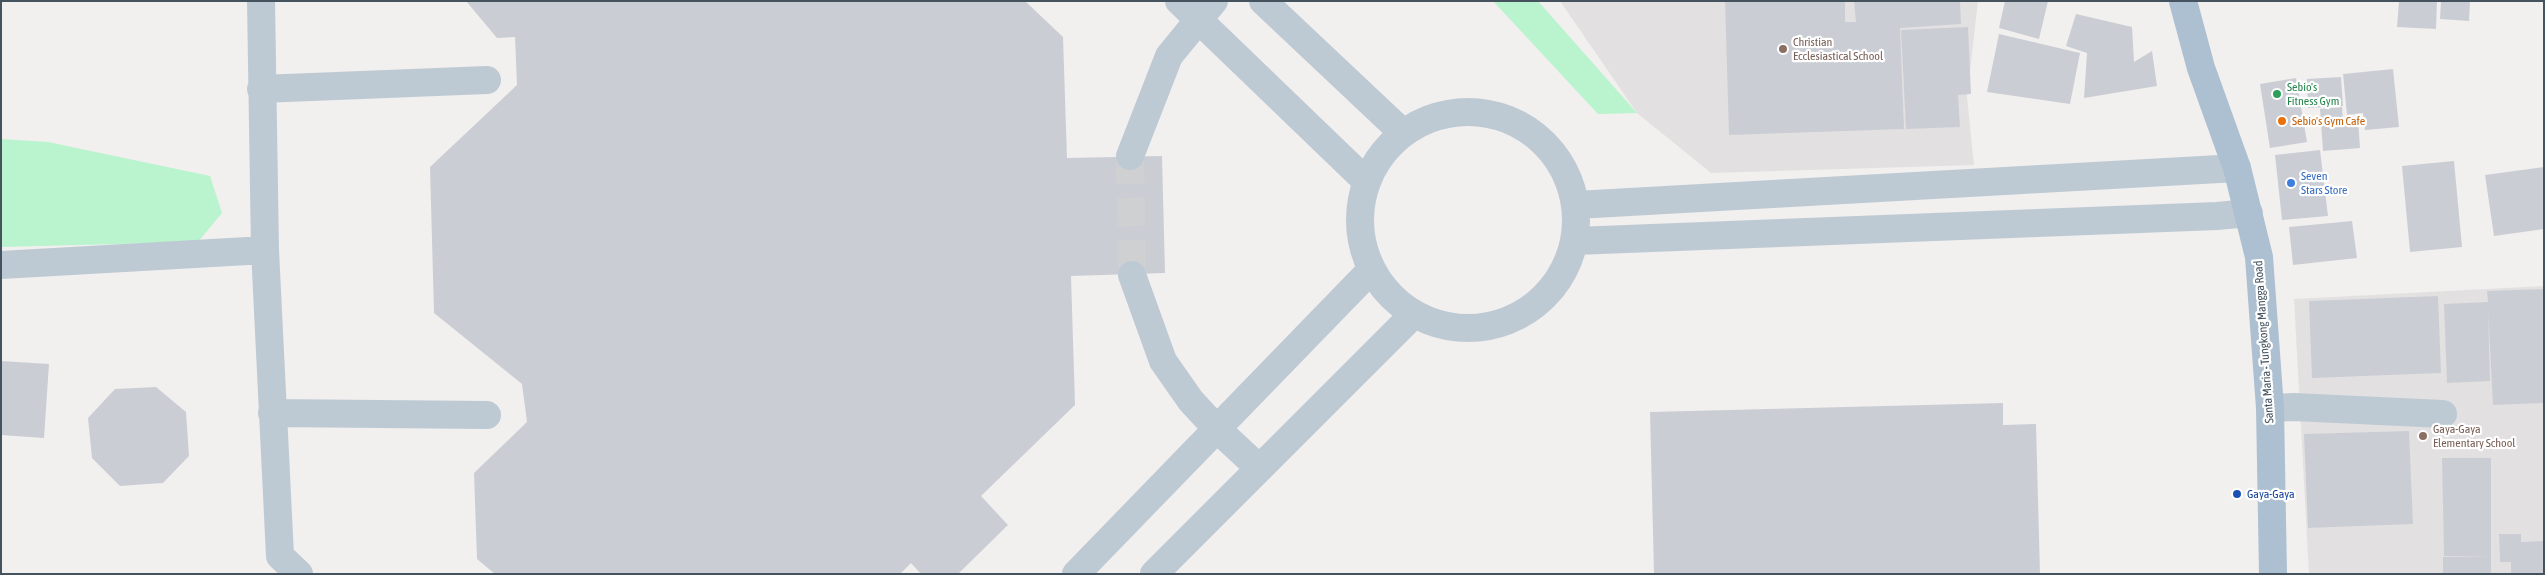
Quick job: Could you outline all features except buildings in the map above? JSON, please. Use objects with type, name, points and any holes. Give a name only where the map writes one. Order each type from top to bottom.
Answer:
[{"type":"main road","name":"Santa Maria - Tungkong Mangga Road","points":[[2183,1],[2201,68],[2237,168],[2259,257],[2270,408],[2273,574]]},
{"type":"lane","points":[[261,1],[265,250],[280,556],[299,574]]},
{"type":"lane","points":[[1263,1],[1402,132]]},
{"type":"lane","points":[[1130,156],[1168,56],[1197,7],[1366,181]]},
{"type":"lane","points":[[261,89],[487,80]]},
{"type":"lane","points":[[1472,111],[1509,119],[1541,139],[1564,169],[1576,204],[1575,241],[1563,273],[1542,300],[1513,320],[1480,329],[1446,327],[1414,314],[1389,295],[1371,270],[1361,241],[1360,211],[1366,181],[1381,154],[1402,132],[1435,115],[1472,111]]},
{"type":"lane","points":[[1576,204],[2237,168]]},
{"type":"lane","points":[[1575,241],[2217,216],[2249,213]]},
{"type":"lane","points":[[1,265],[265,250]]},
{"type":"lane","points":[[1076,574],[1371,270]]},
{"type":"lane","points":[[1132,275],[1163,361],[1191,401],[1217,429],[1259,468]]},
{"type":"lane","points":[[1154,574],[1414,314]]},
{"type":"lane","points":[[2270,408],[2294,407],[2443,414]]},
{"type":"lane","points":[[272,413],[487,415]]},
{"type":"shaded area","name":"Christian Ecclesiastical School","points":[[1560,1],[1978,1],[1967,97],[1974,165],[1711,173],[1637,113]]},
{"type":"shaded area","name":"Gaya-Gaya Elementary School","points":[[2544,286],[2544,574],[2309,574],[2294,299]]},
{"type":"green space","points":[[1493,1],[1538,1],[1637,113],[1598,114]]},
{"type":"green space","points":[[1,139],[48,142],[210,176],[222,213],[198,242],[1,247]]},
{"type":"tunnel","points":[[1130,156],[1132,275]]},
{"type":"place","name":"Christian Ecclesiastical School","points":[[1783,49]]},
{"type":"place","name":"Sebio's Fitness Gym","points":[[2277,94]]},
{"type":"place","name":"Sebio's Gym Cafe","points":[[2282,121]]},
{"type":"place","name":"Seven Stars Store","points":[[2291,183]]},
{"type":"place","name":"Gaya-Gaya Elementary School","points":[[2423,436]]},
{"type":"place","name":"Gaya-Gaya","points":[[2237,494]]}]
